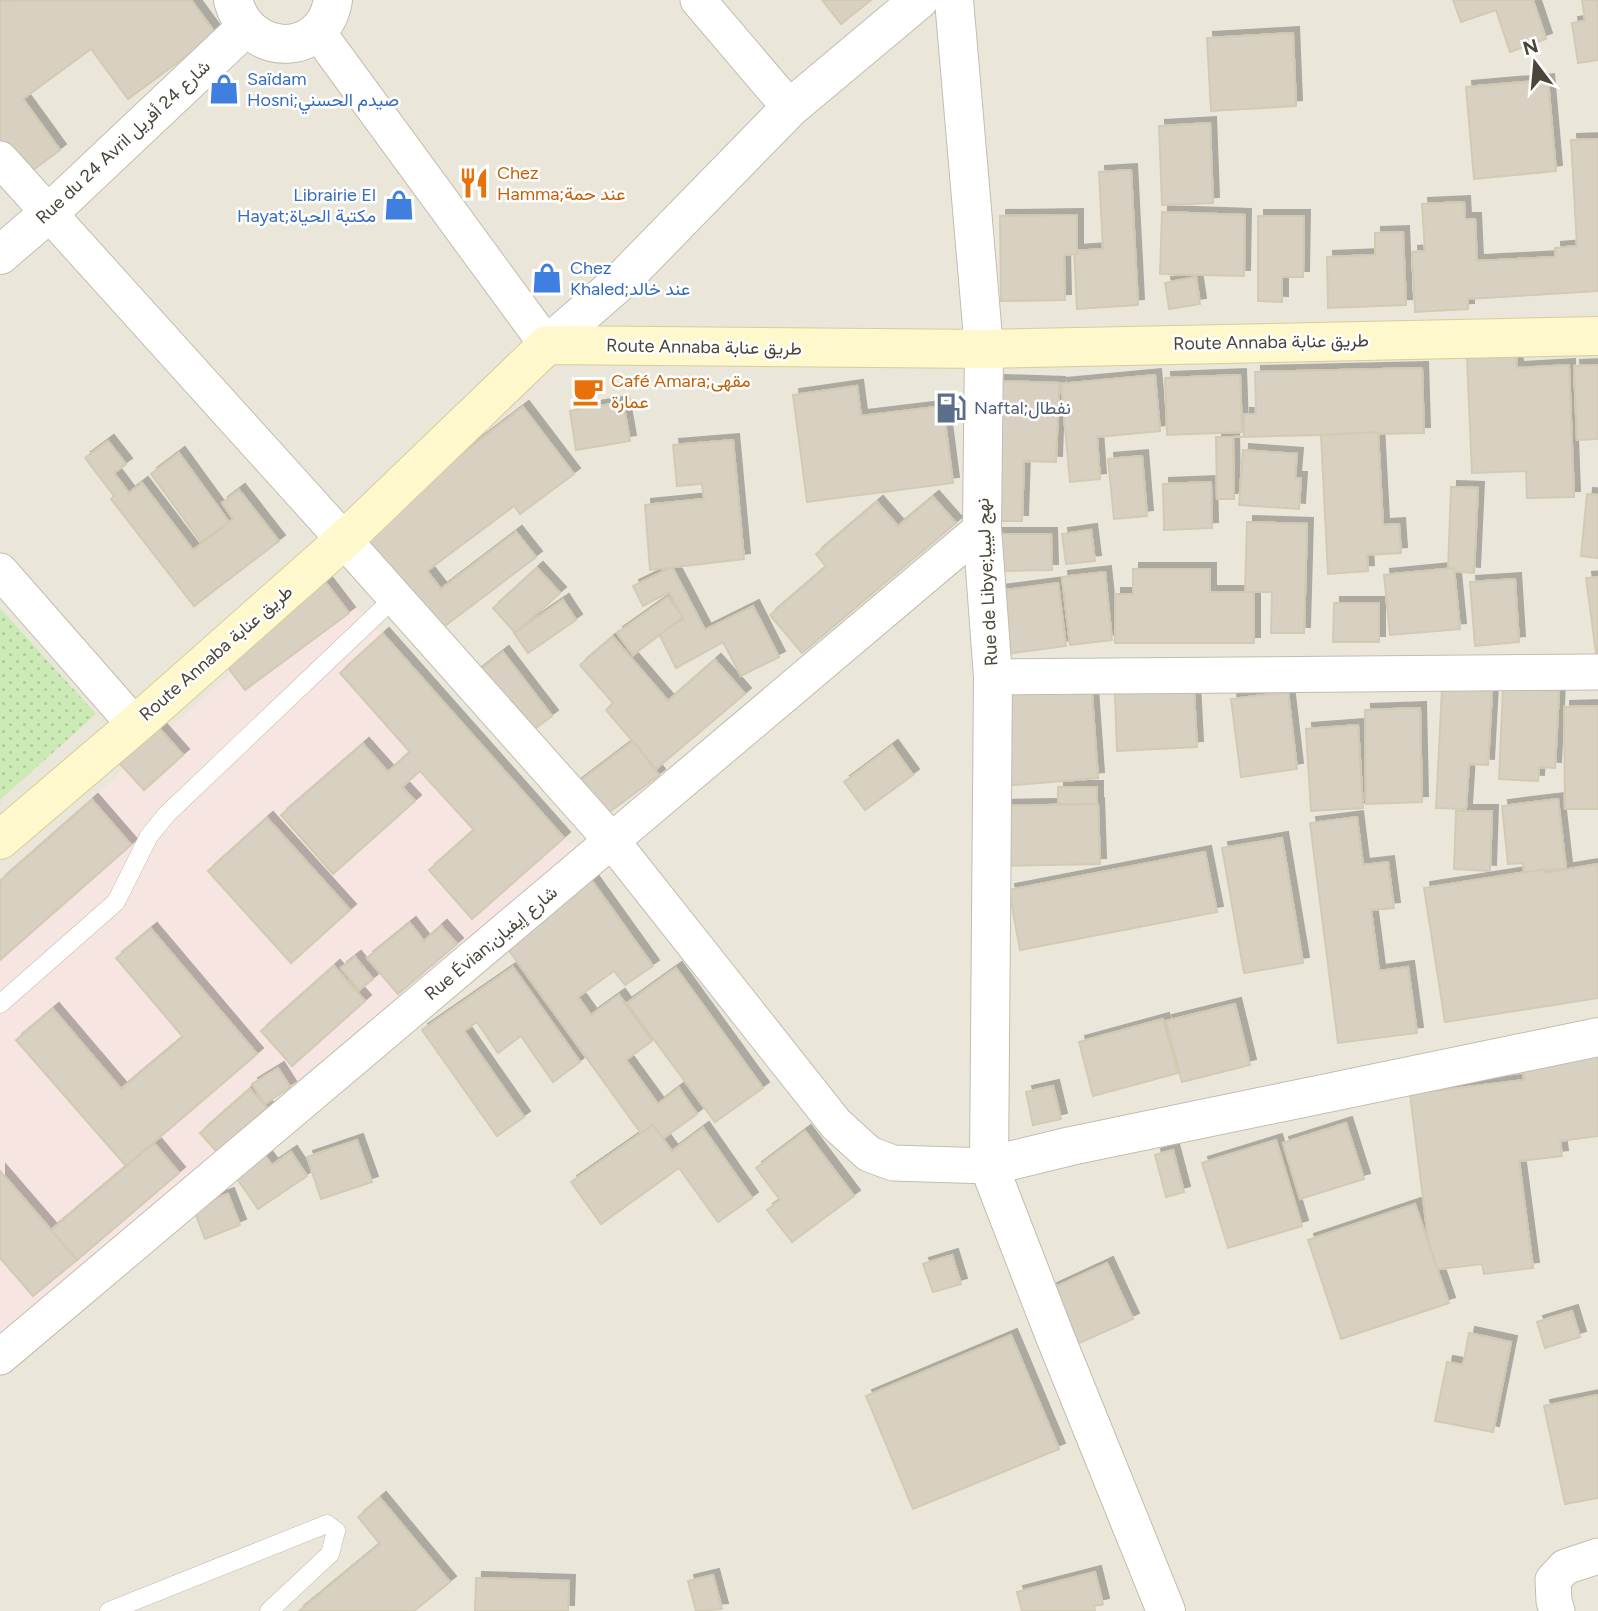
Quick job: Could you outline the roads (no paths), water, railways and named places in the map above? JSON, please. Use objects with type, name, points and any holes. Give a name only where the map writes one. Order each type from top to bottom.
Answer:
[{"type":"main road","name":"Route Annaba طريق عنابة","points":[[0,840],[344,540],[547,345],[984,349],[1598,336]]},
{"type":"street","points":[[698,0],[790,108]]},
{"type":"street","points":[[239,14],[258,37],[273,43],[288,44],[304,40],[325,16],[547,345],[623,279],[790,108],[919,0]]},
{"type":"street","name":"Rue de Libye;نهج ليبيا","points":[[954,0],[984,349],[982,528],[993,677],[989,1166]]},
{"type":"street","name":"Rue du 24 Avril شارع 24 أفريل","points":[[0,255],[48,213],[239,14]]},
{"type":"street","points":[[0,159],[612,841],[836,1124],[869,1154],[893,1163],[989,1166],[1071,1146],[1598,1037]]},
{"type":"street","name":"Rue Évian;شارع إيفيان","points":[[0,1357],[982,528]]},
{"type":"street","points":[[0,571],[135,725]]},
{"type":"street","points":[[993,677],[1598,672]]},
{"type":"street","points":[[989,1166],[1166,1611]]},
{"type":"street","points":[[1557,1611],[1553,1580],[1565,1567],[1598,1556]]},
{"type":"lane","points":[[0,1004],[116,902],[149,836],[167,814],[395,597]]},
{"type":"lane","points":[[109,1611],[327,1524],[336,1531],[330,1554],[270,1611]]},
{"type":"place","name":"Saïdam Hosni;صيدم الحسني","points":[[224,89]]},
{"type":"place","name":"Chez Hamma;عند حمة","points":[[474,183]]},
{"type":"place","name":"Librairie El Hayat;مكتبة الحياة","points":[[399,205]]},
{"type":"place","name":"Chez Khaled;عند خالد","points":[[547,278]]},
{"type":"place","name":"Café Amara;مقهى عمارة","points":[[588,391]]},
{"type":"place","name":"Naftal;نفطال","points":[[951,408]]}]
